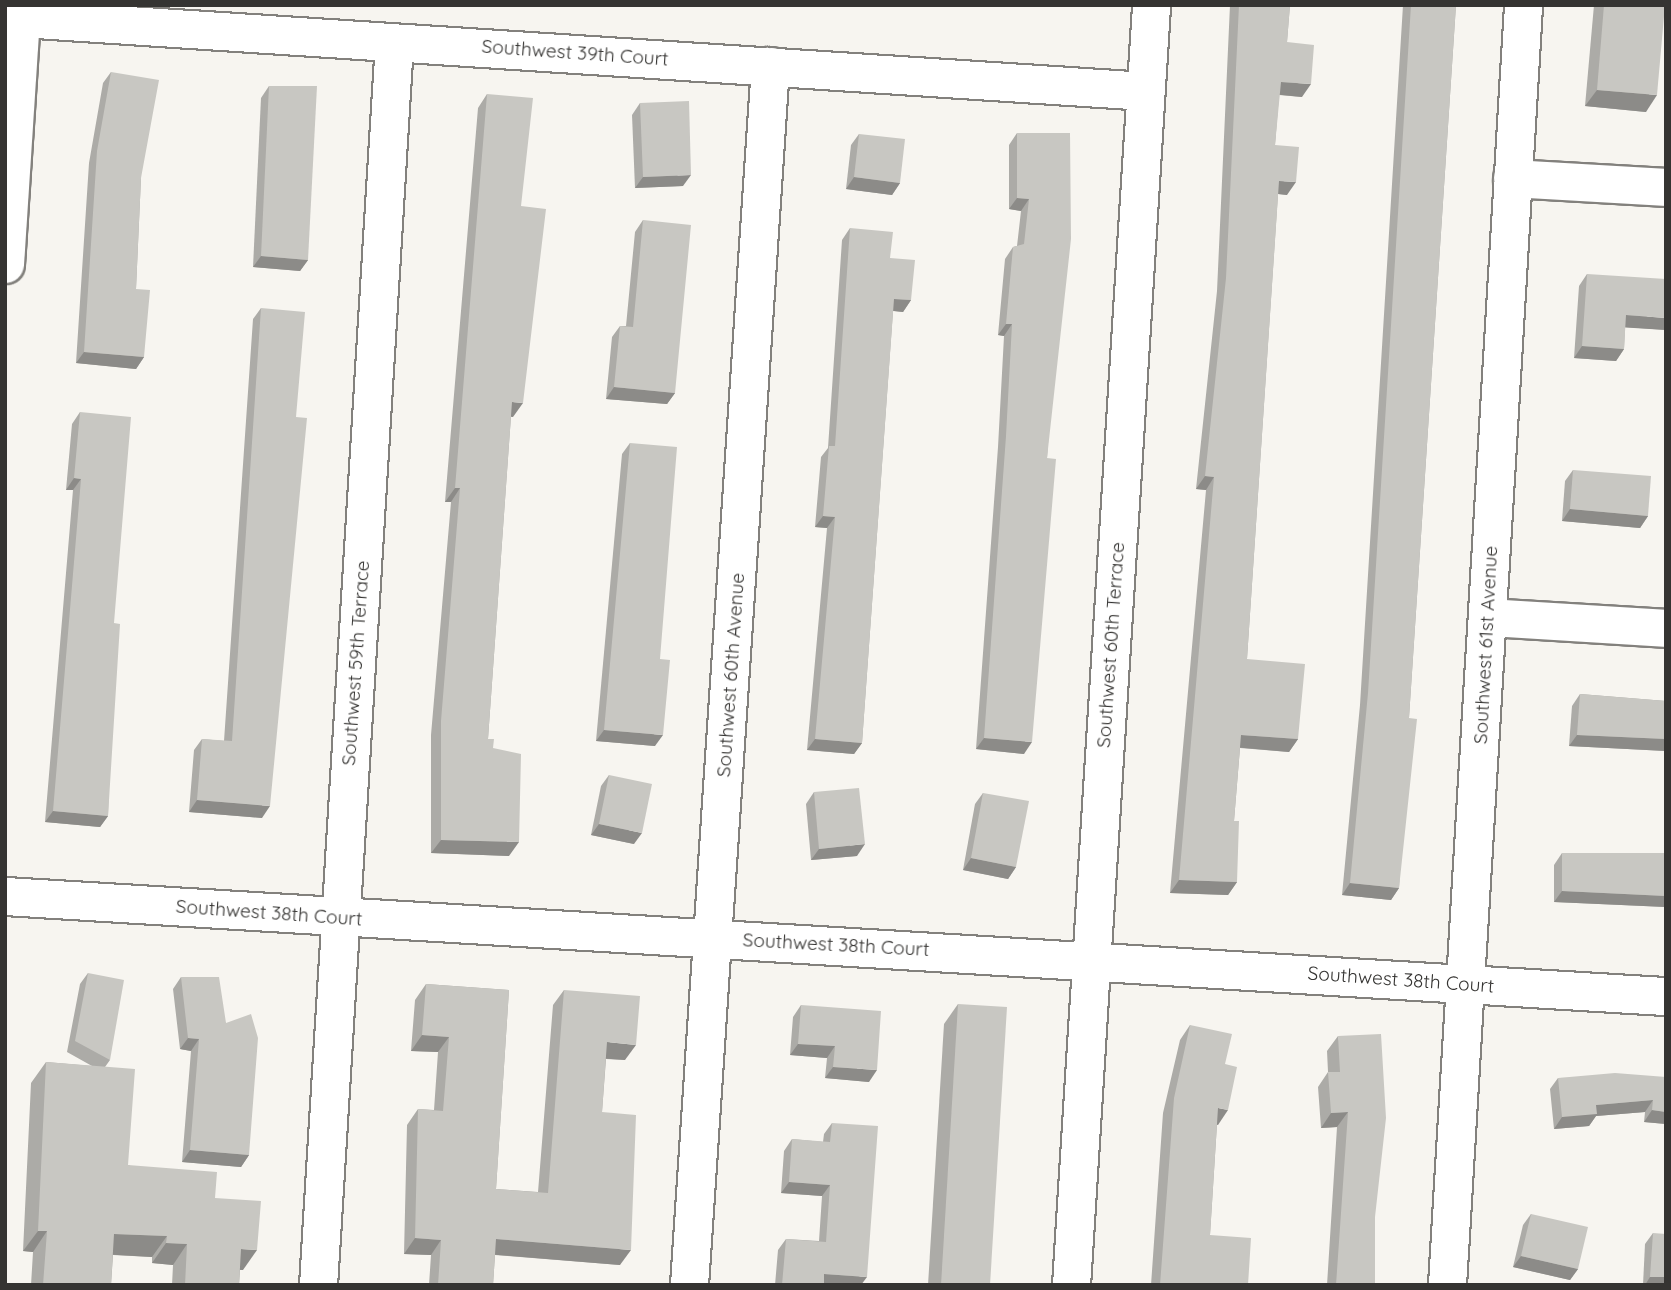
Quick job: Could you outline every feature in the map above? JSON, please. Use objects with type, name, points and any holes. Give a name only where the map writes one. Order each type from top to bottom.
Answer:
[{"type":"street","name":"Southwest 60th Terrace","points":[[1071,1285],[1151,5]]},
{"type":"street","name":"Southwest 61st Avenue","points":[[1447,1285],[1467,984],[1523,5]]},
{"type":"street","name":"Southwest 39th Court","points":[[13,17],[1145,91]]},
{"type":"street","points":[[5,264],[13,17]]},
{"type":"street","name":"Southwest 59th Terrace","points":[[318,1285],[394,42]]},
{"type":"street","name":"Southwest 60th Avenue","points":[[689,1285],[770,66]]},
{"type":"street","points":[[1512,178],[1666,187]]},
{"type":"street","points":[[1488,617],[1666,628]]},
{"type":"street","name":"Southwest 38th Court","points":[[5,896],[340,918],[1092,959],[1666,996]]},
{"type":"building","points":[[1239,5],[1290,5],[1287,42],[1314,45],[1311,84],[1281,82],[1275,145],[1299,147],[1296,182],[1279,181],[1247,659],[1305,664],[1298,739],[1241,735],[1234,821],[1239,821],[1237,882],[1179,880],[1214,477],[1205,476],[1226,278]]},
{"type":"building","points":[[1411,5],[1456,5],[1409,718],[1417,719],[1399,888],[1350,883],[1368,693]]},
{"type":"building","points":[[1604,5],[1665,5],[1657,95],[1597,90]]},
{"type":"building","points":[[111,72],[159,80],[141,178],[136,289],[150,290],[144,357],[84,352],[97,151]]},
{"type":"building","points":[[269,86],[317,86],[308,260],[261,256]]},
{"type":"building","points":[[487,94],[533,98],[521,206],[546,209],[523,403],[512,402],[488,739],[494,739],[493,748],[521,754],[519,842],[441,840],[441,721],[460,488],[455,488]]},
{"type":"building","points":[[689,101],[691,175],[643,177],[640,103]]},
{"type":"building","points":[[1017,133],[1070,133],[1071,239],[1047,458],[1056,459],[1032,742],[984,738],[1012,324],[1006,324],[1013,247],[1024,244],[1029,199],[1017,198]]},
{"type":"building","points":[[859,134],[905,139],[900,183],[854,177]]},
{"type":"building","points":[[643,220],[691,225],[675,393],[614,387],[620,326],[633,327]]},
{"type":"building","points":[[850,228],[893,232],[890,258],[915,260],[911,300],[894,299],[862,743],[815,739],[835,517],[823,516],[829,446],[835,446]]},
{"type":"building","points":[[1587,274],[1666,279],[1666,318],[1626,315],[1624,349],[1582,346]]},
{"type":"building","points":[[261,308],[305,312],[296,417],[307,418],[270,806],[197,800],[202,739],[232,741]]},
{"type":"building","points":[[80,412],[131,417],[114,623],[120,624],[108,816],[53,811],[81,479],[74,478]]},
{"type":"building","points":[[630,443],[677,447],[660,659],[670,660],[663,735],[604,730]]},
{"type":"building","points":[[1573,470],[1651,476],[1648,516],[1570,509]]},
{"type":"building","points":[[1580,694],[1666,701],[1666,739],[1577,735]]},
{"type":"building","points":[[609,775],[652,784],[642,833],[599,824]]},
{"type":"building","points":[[859,788],[865,844],[819,849],[814,792]]},
{"type":"building","points":[[983,793],[1029,801],[1016,867],[971,858]]},
{"type":"building","points":[[1562,853],[1666,853],[1666,896],[1562,891]]},
{"type":"building","points":[[88,973],[124,980],[110,1060],[75,1041]]},
{"type":"building","points":[[181,977],[219,977],[226,1023],[251,1014],[258,1038],[249,1155],[190,1150],[199,1039],[188,1038]]},
{"type":"building","points":[[426,984],[509,990],[496,1189],[548,1193],[564,990],[640,996],[636,1045],[607,1042],[602,1112],[636,1115],[631,1250],[496,1239],[493,1285],[438,1285],[441,1240],[415,1238],[418,1109],[443,1111],[449,1037],[422,1035]]},
{"type":"building","points":[[958,1004],[1007,1007],[990,1285],[941,1285]]},
{"type":"building","points":[[801,1005],[881,1011],[877,1070],[833,1067],[835,1046],[798,1044]]},
{"type":"building","points":[[1190,1025],[1232,1034],[1225,1064],[1237,1067],[1228,1110],[1218,1108],[1210,1235],[1251,1238],[1248,1285],[1160,1285],[1174,1098]]},
{"type":"building","points":[[1381,1034],[1386,1118],[1375,1217],[1375,1285],[1336,1285],[1348,1112],[1331,1113],[1328,1072],[1340,1072],[1338,1036]]},
{"type":"building","points":[[46,1062],[135,1069],[128,1165],[217,1172],[215,1198],[261,1201],[257,1250],[241,1249],[239,1285],[185,1285],[187,1244],[166,1243],[167,1236],[114,1234],[111,1285],[43,1285],[47,1231],[38,1231]]},
{"type":"building","points":[[1615,1073],[1666,1077],[1666,1112],[1652,1110],[1653,1100],[1596,1105],[1597,1114],[1562,1117],[1558,1078]]},
{"type":"building","points":[[832,1123],[878,1126],[867,1277],[824,1274],[824,1285],[782,1285],[786,1239],[826,1242],[830,1185],[789,1182],[792,1139],[830,1142]]},
{"type":"building","points":[[1531,1214],[1588,1227],[1578,1269],[1521,1256]]},
{"type":"building","points":[[1653,1233],[1666,1234],[1666,1277],[1650,1277]]}]
